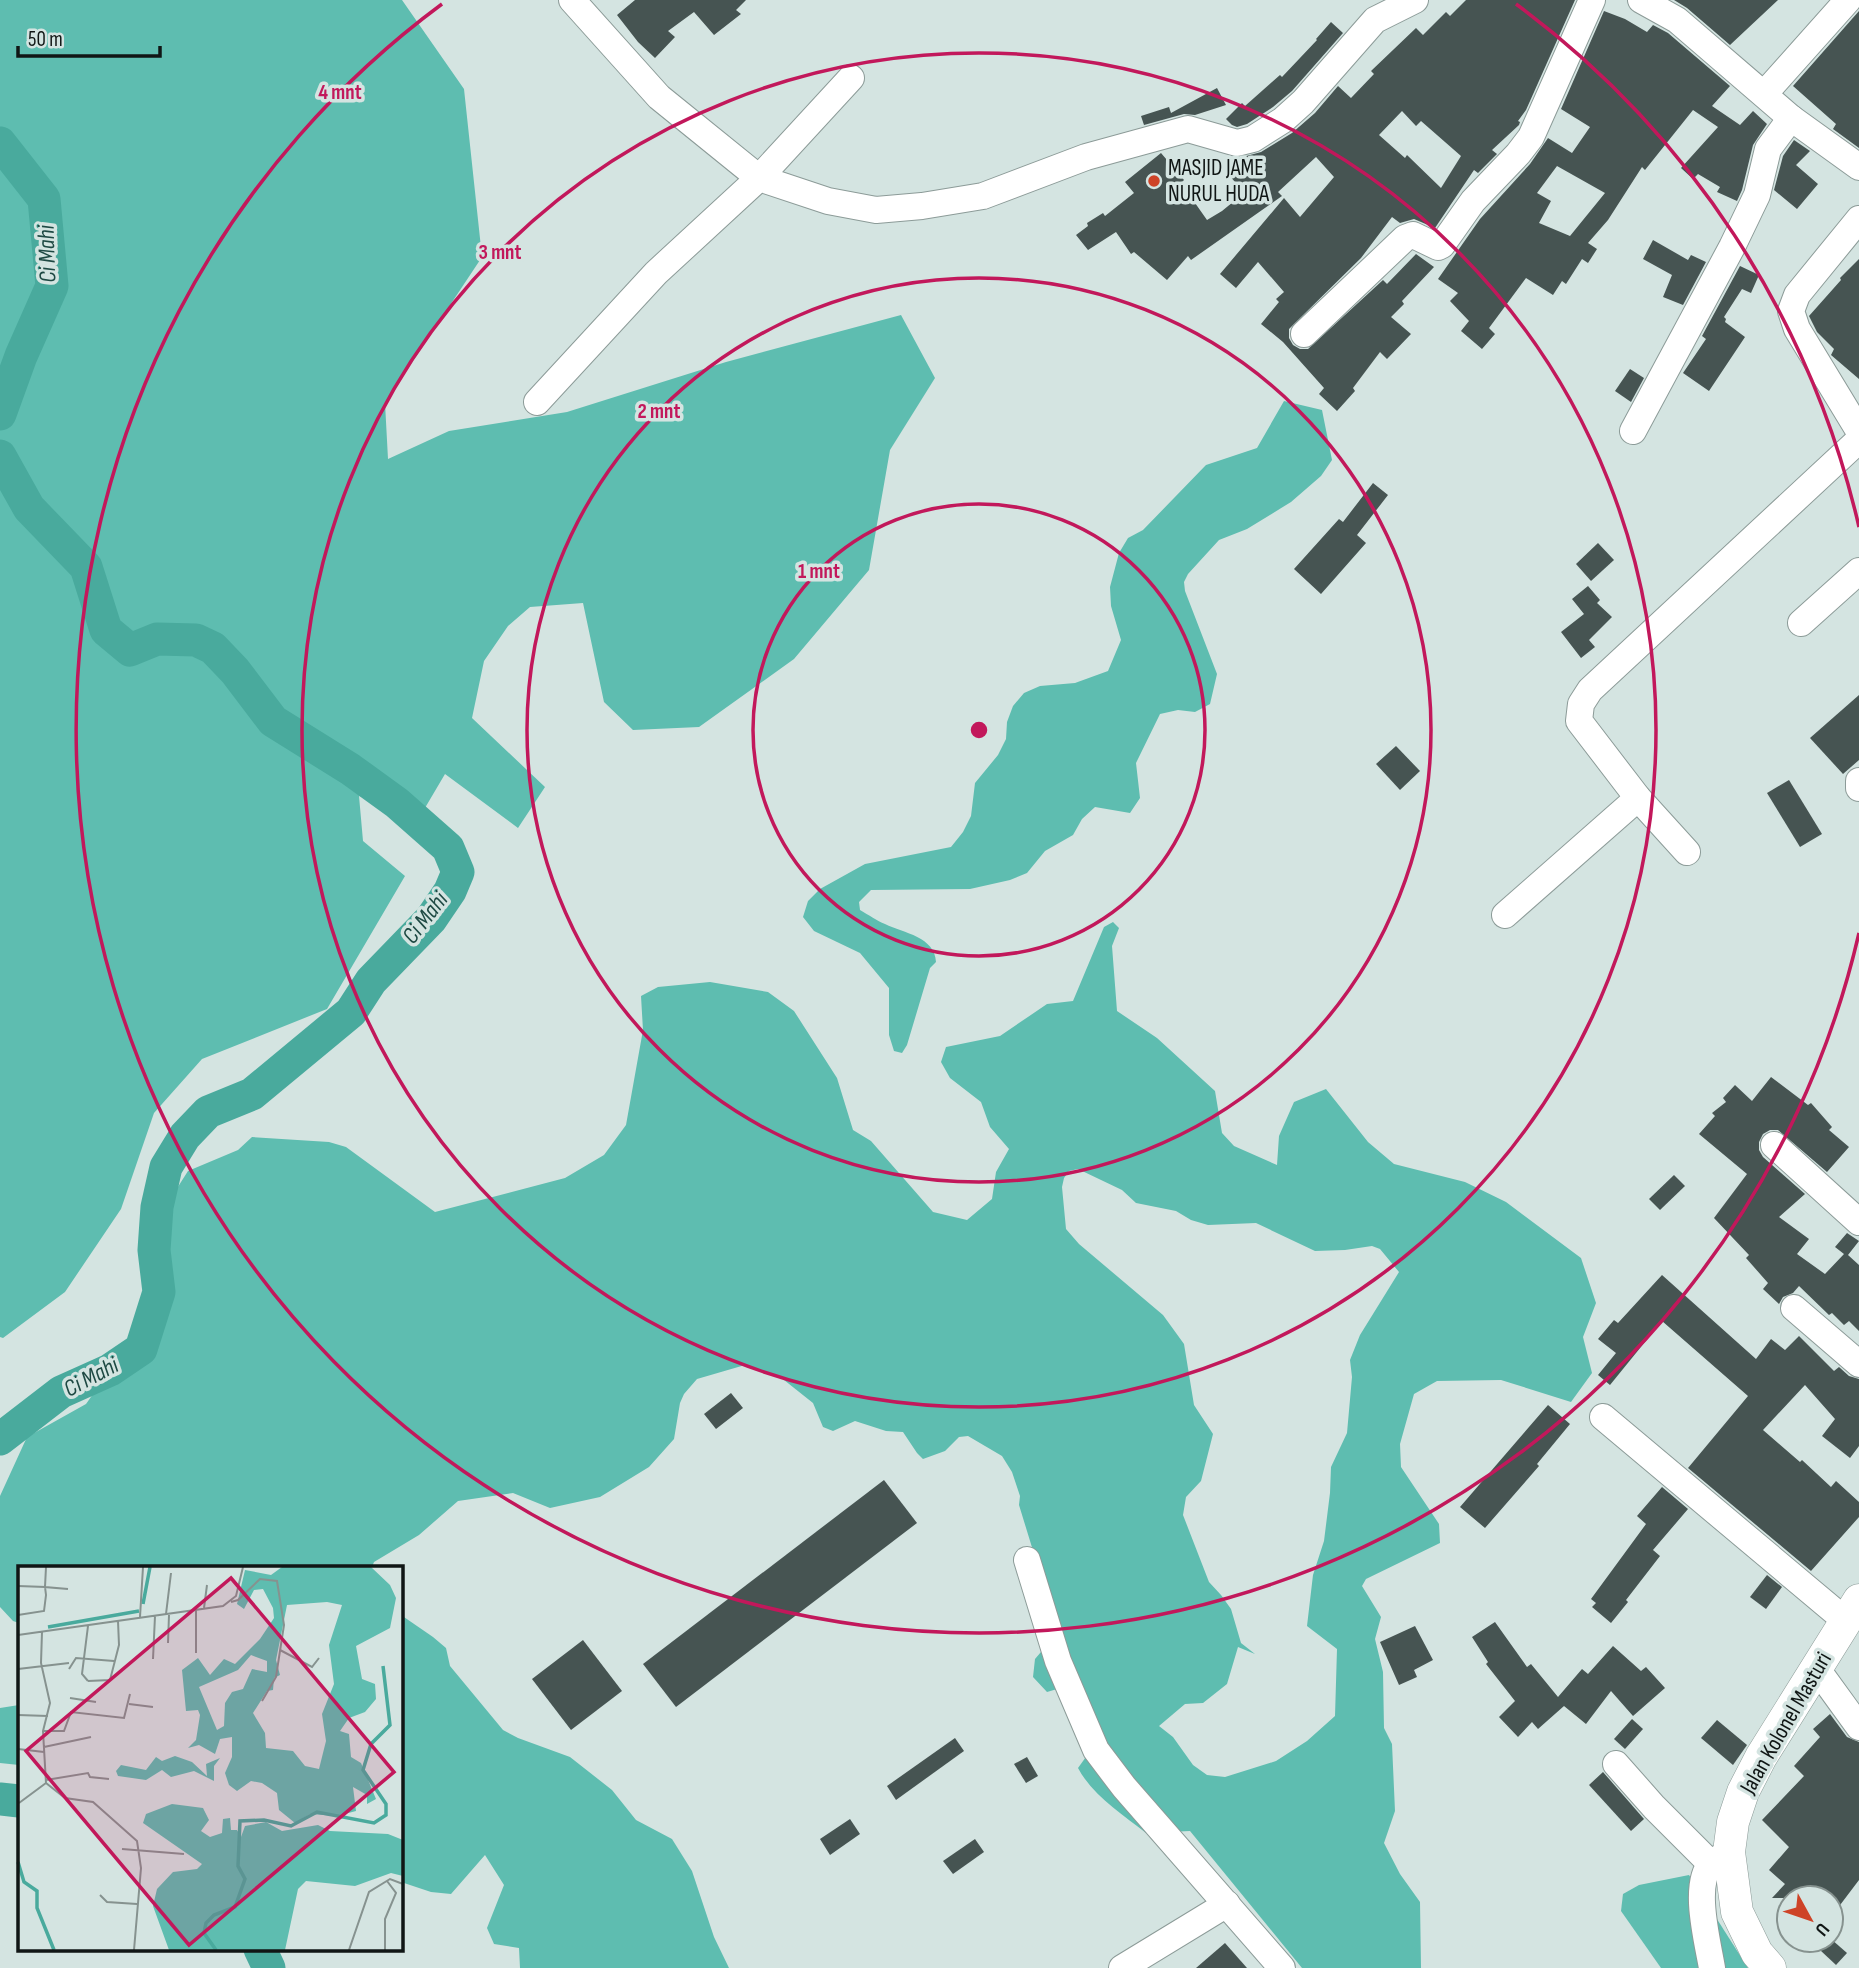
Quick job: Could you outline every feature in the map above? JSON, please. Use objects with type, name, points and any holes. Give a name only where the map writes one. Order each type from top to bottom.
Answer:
[{"type":"main road","name":"Jalan Kolonel Masturi","points":[[1770,1968],[1757,1953],[1738,1912],[1720,1858],[1743,1792],[1761,1757],[1852,1610]]},
{"type":"street","points":[[572,0],[659,97],[759,178],[828,201],[876,210],[983,196],[1086,157],[1188,129],[1237,143],[1253,139],[1283,120],[1303,102],[1375,20],[1415,0]]},
{"type":"street","points":[[1304,334],[1405,238],[1413,235],[1438,247],[1443,245],[1473,201],[1531,137],[1592,0]]},
{"type":"street","points":[[1641,0],[1677,20],[1791,118],[1859,167]]},
{"type":"street","points":[[1765,93],[1848,0]]},
{"type":"street","points":[[537,402],[656,274],[759,178],[851,78]]},
{"type":"street","points":[[1633,431],[1757,195],[1768,149],[1791,118]]},
{"type":"street","points":[[1859,219],[1797,295],[1791,311],[1797,329],[1859,431]]},
{"type":"street","points":[[1687,852],[1638,798],[1579,721],[1581,704],[1590,690],[1859,440]]},
{"type":"street","points":[[1801,624],[1859,571]]},
{"type":"street","points":[[1859,781],[1859,788]]},
{"type":"street","points":[[1505,915],[1638,798]]},
{"type":"street","points":[[1774,1145],[1859,1222]]},
{"type":"street","points":[[1794,1308],[1859,1364]]},
{"type":"street","points":[[1603,1417],[1852,1610]]},
{"type":"street","points":[[1027,1560],[1058,1661],[1096,1750],[1124,1787],[1282,1968]]},
{"type":"street","points":[[1817,1669],[1859,1727]]},
{"type":"street","points":[[1616,1764],[1654,1807],[1720,1858],[1704,1879],[1702,1901],[1712,1968]]},
{"type":"street","points":[[1122,1968],[1227,1904]]},
{"type":"green space","points":[[0,0],[402,0],[464,89],[482,257],[385,403],[388,459],[449,431],[567,412],[726,362],[901,315],[935,378],[890,450],[869,570],[794,659],[699,727],[633,730],[604,702],[583,603],[530,607],[508,626],[484,661],[472,718],[545,787],[518,828],[445,774],[422,813],[359,796],[363,841],[405,876],[327,1009],[202,1059],[154,1113],[121,1209],[65,1292],[3,1338],[0,1337]]},
{"type":"green space","points":[[1284,401],[1322,410],[1332,460],[1321,476],[1291,502],[1247,529],[1219,540],[1188,574],[1184,582],[1185,591],[1217,674],[1210,704],[1195,712],[1178,710],[1160,714],[1136,763],[1140,798],[1130,813],[1095,807],[1082,819],[1073,835],[1045,851],[1027,873],[1010,880],[970,889],[871,890],[859,902],[860,910],[882,923],[924,941],[934,954],[936,962],[930,968],[907,1045],[902,1053],[894,1051],[889,1035],[889,988],[860,953],[814,931],[803,917],[808,901],[820,889],[865,864],[951,847],[971,816],[975,783],[998,755],[1006,739],[1007,722],[1013,706],[1024,693],[1040,686],[1075,683],[1108,671],[1121,640],[1111,606],[1110,587],[1119,553],[1128,538],[1143,530],[1206,465],[1257,448]]},
{"type":"green space","points":[[1113,922],[1119,928],[1112,946],[1117,1011],[1157,1038],[1215,1091],[1222,1133],[1234,1146],[1277,1165],[1279,1136],[1294,1102],[1326,1089],[1368,1142],[1394,1164],[1465,1182],[1506,1202],[1581,1258],[1596,1303],[1583,1337],[1592,1373],[1571,1402],[1501,1380],[1437,1381],[1414,1394],[1400,1444],[1401,1467],[1439,1524],[1440,1543],[1366,1579],[1362,1586],[1381,1617],[1375,1639],[1383,1672],[1384,1728],[1392,1744],[1395,1811],[1384,1843],[1400,1874],[1420,1902],[1421,1968],[1302,1968],[1190,1831],[1146,1833],[1091,1787],[1078,1768],[1101,1736],[1064,1687],[1047,1692],[1033,1677],[1035,1659],[1058,1632],[1019,1505],[1020,1496],[1012,1472],[1002,1456],[968,1436],[959,1437],[945,1451],[923,1459],[903,1432],[886,1431],[855,1421],[833,1431],[823,1427],[813,1403],[779,1376],[745,1365],[697,1379],[680,1403],[674,1439],[649,1467],[600,1497],[550,1508],[513,1493],[458,1501],[419,1535],[374,1562],[372,1566],[18,1566],[18,1623],[0,1607],[0,1496],[27,1437],[86,1404],[128,1339],[166,1294],[167,1204],[188,1171],[238,1150],[252,1137],[329,1142],[346,1147],[435,1212],[565,1178],[604,1155],[626,1125],[643,1030],[641,996],[658,987],[710,982],[768,992],[794,1011],[837,1078],[853,1130],[871,1141],[933,1212],[967,1220],[992,1199],[996,1172],[1009,1149],[990,1127],[981,1102],[950,1078],[941,1062],[946,1047],[1000,1036],[1047,1004],[1073,1001],[1104,927]],"holes":[[[1078,1169],[1122,1190],[1136,1203],[1176,1211],[1191,1220],[1208,1225],[1256,1223],[1315,1251],[1372,1246],[1380,1249],[1399,1272],[1360,1335],[1350,1360],[1352,1377],[1347,1433],[1331,1467],[1324,1541],[1313,1575],[1307,1626],[1337,1649],[1335,1716],[1307,1741],[1276,1761],[1225,1777],[1207,1775],[1193,1765],[1173,1737],[1159,1726],[1185,1704],[1203,1703],[1227,1684],[1238,1647],[1255,1654],[1241,1643],[1231,1609],[1209,1582],[1183,1515],[1186,1497],[1201,1481],[1213,1434],[1194,1405],[1184,1344],[1163,1315],[1079,1244],[1066,1229],[1062,1187],[1064,1178],[1069,1171]]]},
{"type":"green space","points":[[402,1616],[446,1648],[450,1666],[503,1730],[570,1757],[612,1790],[636,1820],[672,1839],[692,1871],[714,1937],[729,1968],[520,1968],[519,1948],[494,1944],[487,1928],[504,1885],[485,1855],[451,1894],[431,1892],[402,1882]]},
{"type":"green space","points":[[18,1705],[18,1765],[0,1763],[0,1708]]},
{"type":"green space","points":[[1689,1875],[1748,1968],[1661,1968],[1621,1911],[1623,1894],[1639,1885]]},
{"type":"building","points":[[635,0],[746,0],[736,10],[741,14],[714,35],[694,12],[668,31],[675,37],[655,58],[638,42],[617,15]]},
{"type":"building","points":[[1466,0],[1575,0],[1526,110],[1518,121],[1519,125],[1492,150],[1497,154],[1478,173],[1474,170],[1435,228],[1414,219],[1400,223],[1392,217],[1361,258],[1289,329],[1289,338],[1293,345],[1308,349],[1383,280],[1387,284],[1416,254],[1434,267],[1391,317],[1411,334],[1387,359],[1380,352],[1353,388],[1355,391],[1337,411],[1319,394],[1324,388],[1283,342],[1261,324],[1279,302],[1276,299],[1284,292],[1258,262],[1236,288],[1220,274],[1284,198],[1300,217],[1334,177],[1316,157],[1278,192],[1282,196],[1191,260],[1188,256],[1167,280],[1134,252],[1131,254],[1116,232],[1088,250],[1076,235],[1088,226],[1087,223],[1103,213],[1105,216],[1134,193],[1125,182],[1161,153],[1184,180],[1181,183],[1207,220],[1244,193],[1225,170],[1239,158],[1261,152],[1292,133],[1315,113],[1338,86],[1351,98],[1374,74],[1371,71],[1416,28],[1423,35],[1446,12],[1450,16]],"holes":[[[1402,111],[1416,126],[1421,121],[1461,156],[1441,188],[1407,155],[1405,158],[1379,135]]]},
{"type":"building","points":[[1674,0],[1778,0],[1730,45]]},
{"type":"building","points":[[1604,11],[1647,32],[1653,25],[1668,33],[1730,86],[1712,106],[1740,125],[1753,111],[1767,124],[1753,145],[1737,201],[1717,192],[1720,187],[1698,174],[1693,179],[1681,168],[1718,127],[1693,110],[1645,170],[1642,167],[1608,220],[1588,243],[1597,249],[1588,263],[1582,259],[1566,284],[1562,281],[1553,295],[1526,278],[1489,328],[1495,334],[1482,349],[1461,331],[1469,321],[1450,301],[1458,293],[1438,279],[1480,219],[1530,164],[1548,138],[1572,153],[1590,127],[1561,109]],"holes":[[[1557,166],[1605,193],[1570,236],[1539,223],[1551,201],[1537,193]]]},
{"type":"building","points":[[1859,11],[1859,148],[1833,129],[1836,124],[1793,86]]},
{"type":"building","points":[[1331,22],[1343,33],[1292,91],[1247,124],[1237,127],[1226,119],[1242,103],[1245,106],[1280,75],[1282,77]]},
{"type":"building","points":[[1217,88],[1226,105],[1195,115],[1184,114],[1144,125],[1141,116],[1169,107],[1171,113]]},
{"type":"building","points":[[1794,140],[1810,151],[1796,165],[1818,184],[1797,209],[1774,190],[1783,156]]},
{"type":"building","points":[[1653,240],[1688,260],[1691,255],[1706,262],[1683,305],[1663,297],[1672,275],[1643,259]]},
{"type":"building","points":[[1859,259],[1859,379],[1831,355],[1834,349],[1817,332],[1809,316]]},
{"type":"building","points":[[1740,266],[1759,275],[1751,293],[1742,289],[1724,317],[1725,322],[1745,337],[1709,391],[1683,373],[1706,339],[1702,336]]},
{"type":"building","points":[[1630,369],[1644,378],[1631,402],[1615,391]]},
{"type":"building","points":[[1373,483],[1388,495],[1357,535],[1366,543],[1321,594],[1294,569],[1339,519],[1343,522]]},
{"type":"building","points":[[1598,543],[1614,560],[1591,581],[1576,564]]},
{"type":"building","points":[[1588,586],[1600,600],[1597,603],[1612,617],[1589,640],[1595,647],[1581,658],[1561,632],[1584,614],[1572,599]]},
{"type":"building","points":[[1859,695],[1859,760],[1843,774],[1810,738]]},
{"type":"building","points":[[1396,746],[1420,771],[1400,790],[1376,764]]},
{"type":"building","points":[[1789,780],[1822,834],[1800,847],[1767,793]]},
{"type":"building","points":[[1771,1077],[1808,1105],[1811,1103],[1832,1127],[1829,1130],[1849,1147],[1827,1172],[1778,1130],[1763,1134],[1759,1142],[1763,1157],[1805,1194],[1779,1217],[1809,1239],[1797,1254],[1825,1274],[1844,1254],[1835,1247],[1847,1233],[1859,1241],[1848,1255],[1859,1265],[1859,1331],[1849,1321],[1844,1325],[1832,1313],[1829,1315],[1799,1286],[1793,1293],[1783,1297],[1779,1304],[1763,1289],[1768,1283],[1746,1258],[1749,1255],[1714,1218],[1747,1174],[1699,1134],[1715,1116],[1712,1113],[1726,1102],[1723,1098],[1735,1085],[1752,1101]]},
{"type":"building","points":[[1674,1175],[1685,1186],[1660,1210],[1649,1199]]},
{"type":"building","points":[[1662,1275],[1756,1359],[1771,1339],[1785,1350],[1799,1336],[1834,1371],[1839,1367],[1849,1376],[1859,1379],[1859,1446],[1850,1458],[1822,1436],[1835,1419],[1805,1385],[1763,1430],[1831,1487],[1836,1481],[1859,1502],[1859,1517],[1811,1571],[1688,1468],[1748,1396],[1662,1321],[1610,1385],[1598,1375],[1616,1353],[1598,1339],[1614,1320],[1618,1323]]},
{"type":"building","points":[[731,1393],[743,1408],[716,1429],[704,1414]]},
{"type":"building","points":[[1548,1405],[1570,1424],[1537,1464],[1539,1466],[1485,1528],[1460,1507]]},
{"type":"building","points":[[884,1480],[917,1523],[676,1707],[643,1664]]},
{"type":"building","points":[[1662,1487],[1688,1509],[1653,1550],[1660,1556],[1611,1623],[1592,1607],[1596,1603],[1591,1599],[1646,1524],[1637,1516]]},
{"type":"building","points":[[1767,1575],[1782,1587],[1766,1609],[1750,1597]]},
{"type":"building","points":[[1495,1622],[1527,1667],[1531,1664],[1558,1697],[1582,1669],[1588,1674],[1613,1646],[1641,1671],[1646,1667],[1665,1688],[1633,1716],[1611,1691],[1586,1724],[1564,1706],[1538,1729],[1532,1722],[1518,1737],[1499,1717],[1515,1701],[1486,1664],[1488,1662],[1472,1637]]},
{"type":"building","points":[[1415,1626],[1433,1660],[1414,1670],[1417,1677],[1399,1685],[1380,1642]]},
{"type":"building","points":[[583,1640],[622,1691],[571,1730],[532,1679]]},
{"type":"building","points":[[1830,1714],[1847,1737],[1859,1742],[1859,1880],[1845,1898],[1845,1884],[1785,1884],[1769,1870],[1789,1847],[1762,1820],[1804,1776],[1794,1766],[1820,1737],[1813,1729]]},
{"type":"building","points":[[1632,1719],[1643,1729],[1625,1749],[1614,1739]]},
{"type":"building","points":[[1717,1720],[1747,1745],[1733,1765],[1701,1738]]},
{"type":"building","points":[[955,1738],[964,1751],[896,1800],[887,1786]]},
{"type":"building","points":[[1027,1757],[1038,1776],[1026,1783],[1014,1764]]},
{"type":"building","points":[[1603,1772],[1644,1819],[1631,1831],[1589,1785]]},
{"type":"building","points":[[850,1819],[860,1834],[830,1855],[820,1839]]},
{"type":"building","points":[[975,1839],[984,1852],[953,1874],[943,1861]]},
{"type":"building","points":[[1225,1943],[1247,1968],[1196,1968]]},
{"type":"building","points":[[1845,1951],[1847,1953],[1836,1965],[1824,1954],[1845,1954]]},
{"type":"waterway","name":"Ci Mahi","points":[[0,143],[44,199],[52,286],[21,356],[0,414]]},
{"type":"waterway","name":"Ci Mahi","points":[[0,456],[29,508],[86,567],[106,630],[130,650],[157,639],[196,640],[213,648],[235,671],[273,721],[350,769],[397,803],[448,848],[458,872],[450,891],[431,919],[371,981],[351,1012],[252,1094],[208,1112],[185,1136],[166,1167],[157,1207],[154,1250],[159,1292],[141,1349],[110,1370],[61,1392],[0,1439]]},
{"type":"waterway","name":"Ci Mahi","points":[[0,1799],[18,1801]]},
{"type":"waterway","name":"Ci Mahi","points":[[261,1951],[269,1968]]},
{"type":"place","name":"MASJID JAME NURUL HUDA","points":[[1154,181]]}]
